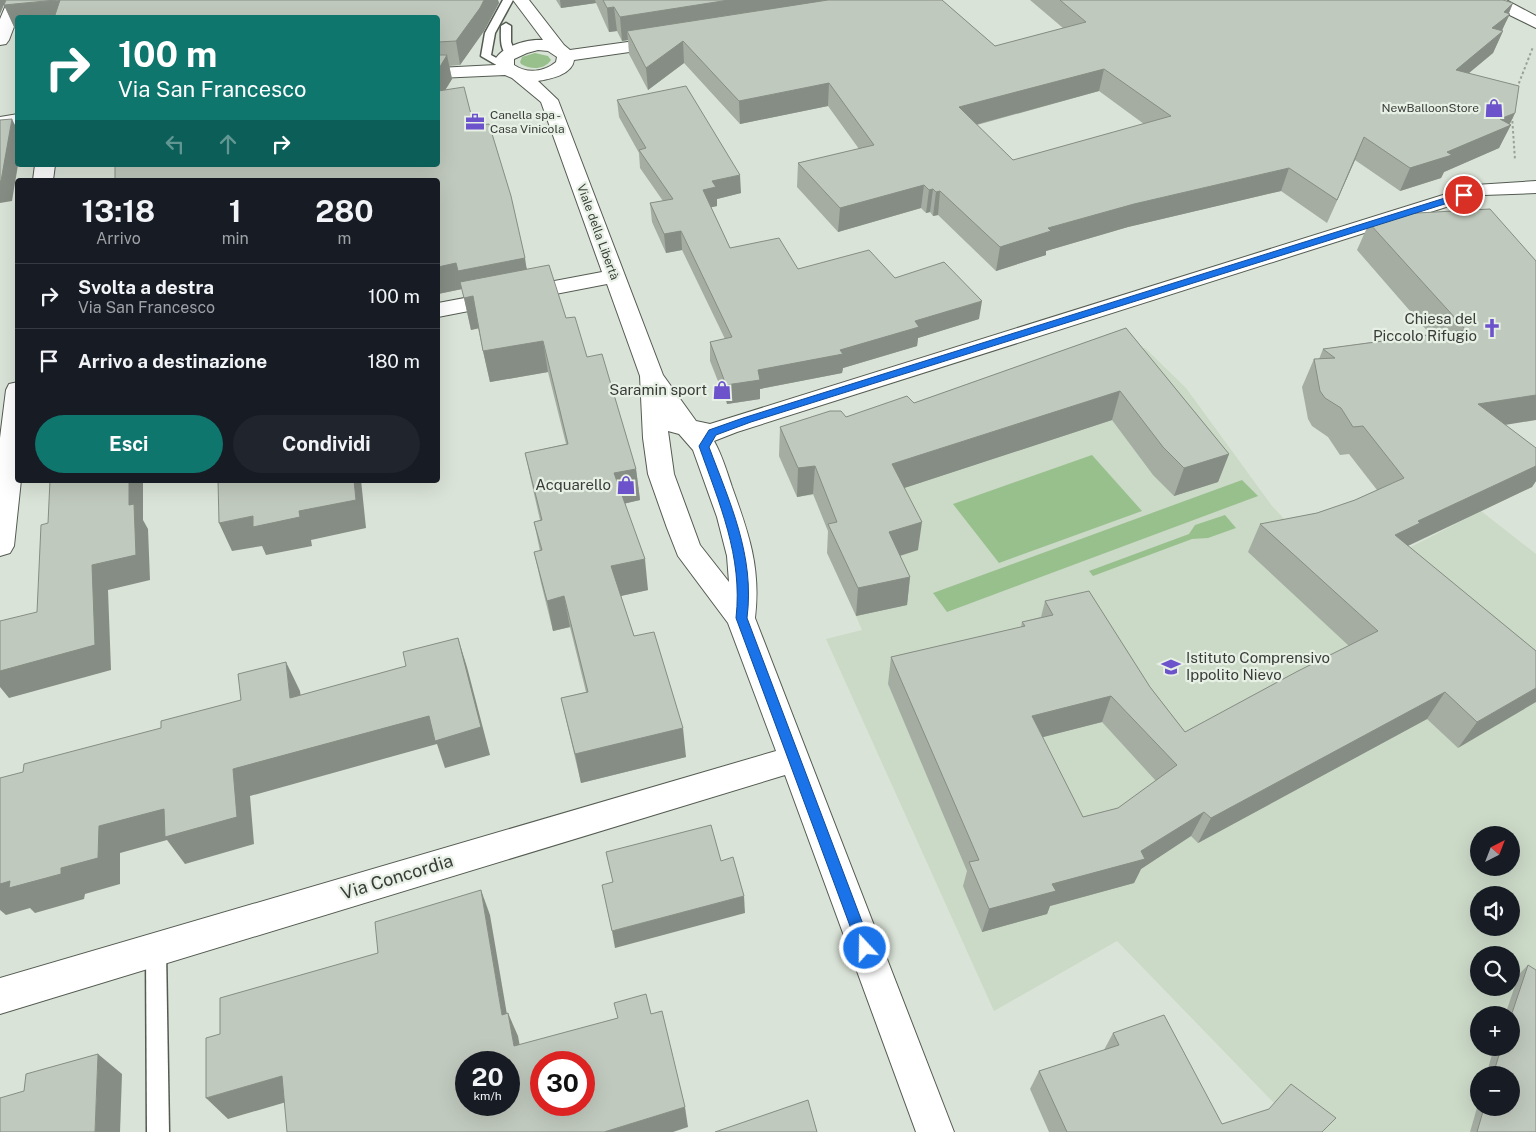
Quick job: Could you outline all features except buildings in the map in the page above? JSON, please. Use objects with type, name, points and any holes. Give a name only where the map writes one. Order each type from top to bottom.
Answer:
[{"type":"street","points":[[0,40],[16,0]]},
{"type":"street","points":[[521,0],[528,14],[554,42],[562,57],[549,100]]},
{"type":"street","points":[[1493,0],[1536,23]]},
{"type":"street","points":[[510,66],[528,46],[549,46],[562,57],[682,40]]},
{"type":"street","points":[[440,73],[510,66],[537,76],[555,71],[562,57]]},
{"type":"street","name":"Viale della Libertà","points":[[510,66],[549,100],[650,370],[661,474],[688,549],[742,618],[935,1132]]},
{"type":"street","points":[[0,122],[15,120]]},
{"type":"street","points":[[655,420],[701,436],[1482,189],[1530,187]]},
{"type":"street","points":[[440,310],[614,276]]},
{"type":"street","name":"Viale della Libertà","points":[[650,370],[701,436],[730,517],[741,556],[744,593],[742,618]]},
{"type":"street","points":[[0,546],[15,410]]},
{"type":"street","name":"Via Concordia","points":[[0,996],[794,760]]},
{"type":"lane","points":[[508,0],[490,34],[486,56],[510,66]]},
{"type":"lane","points":[[506,26],[506,42],[510,66]]},
{"type":"lane","points":[[156,950],[158,1132]]},
{"type":"path","points":[[1516,89],[1534,44]]},
{"type":"path","points":[[1512,114],[1512,134],[1517,168],[1530,187]]},
{"type":"shaded area","name":"Istituto Comprensivo Ippolito Nievo","points":[[1145,348],[1186,388],[1272,506],[1304,540],[1403,551],[1481,511],[1536,554],[1536,1132],[1312,1132],[1274,1103],[1117,941],[994,1011],[826,639],[862,630],[814,495],[797,497],[779,456],[837,437]]},
{"type":"green space","points":[[535,53],[548,56],[551,60],[545,66],[537,68],[521,64],[522,57]]},
{"type":"green space","points":[[1092,455],[1142,511],[999,563],[953,504]]},
{"type":"green space","points":[[1242,480],[1258,496],[947,612],[933,593]]},
{"type":"green space","points":[[1225,515],[1236,528],[1208,538],[1192,539],[1093,576],[1089,571],[1189,534],[1195,525]]},
{"type":"place","name":"NewBalloonStore","points":[[1494,108]]},
{"type":"place","name":"Canella spa - Casa Vinicola","points":[[475,122]]},
{"type":"place","name":"Chiesa del Piccolo Rifugio","points":[[1492,328]]},
{"type":"place","name":"Saramin sport","points":[[722,390]]},
{"type":"place","name":"Acquarello","points":[[626,485]]},
{"type":"place","name":"Istituto Comprensivo Ippolito Nievo","points":[[1171,667]]},
{"type":"route","points":[[865,948],[742,618],[744,593],[741,556],[730,517],[704,446],[712,433],[728,426],[1464,195]]}]
